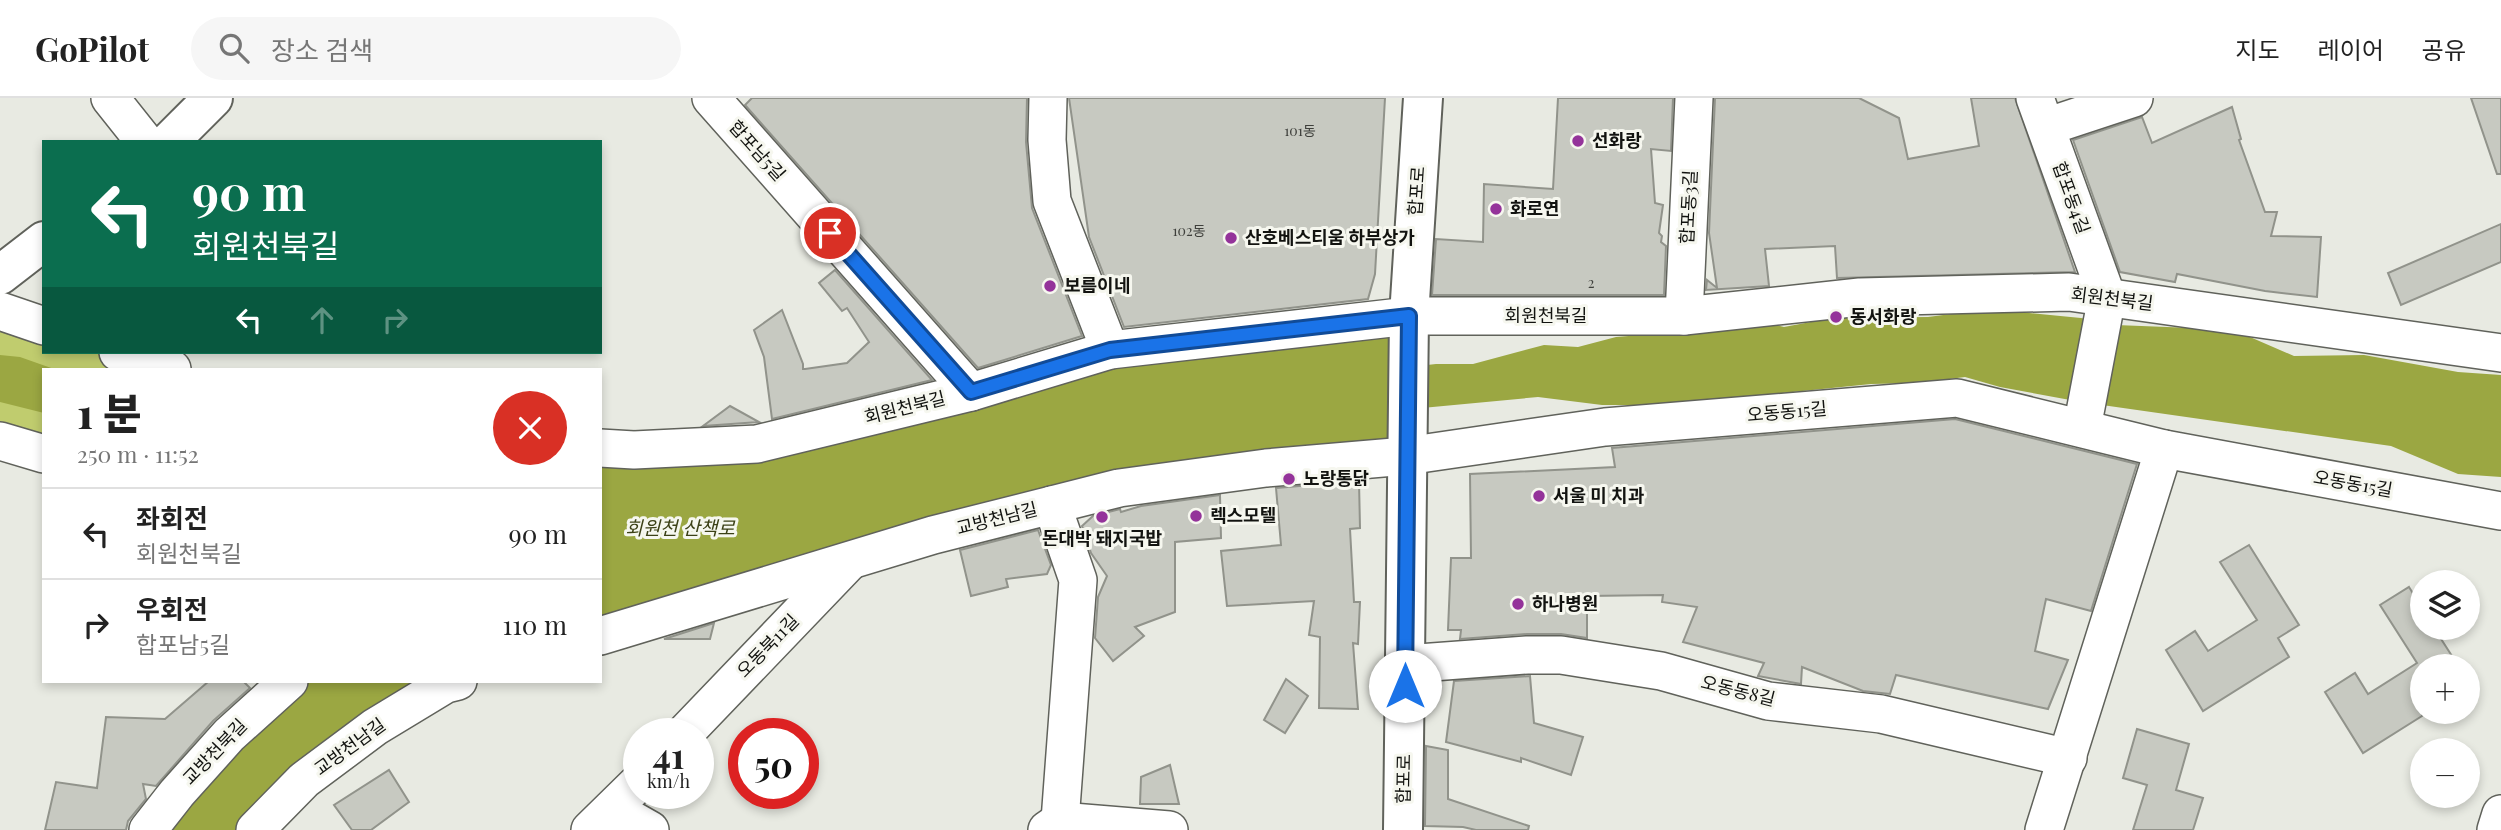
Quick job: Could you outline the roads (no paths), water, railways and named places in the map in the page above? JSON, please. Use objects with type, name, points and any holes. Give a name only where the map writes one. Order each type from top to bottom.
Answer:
[{"type":"main road","points":[[171,140],[213,98]]},
{"type":"main road","name":"합포로","points":[[1403,830],[1409,316],[1423,98]]},
{"type":"main road","points":[[0,275],[42,243]]},
{"type":"street","points":[[110,98],[143,140]]},
{"type":"street","points":[[1048,98],[1047,140],[1052,201],[1110,350]]},
{"type":"street","name":"합포동3길","points":[[1684,316],[1694,98]]},
{"type":"street","points":[[2040,113],[2134,98]]},
{"type":"street","name":"합포남5길","points":[[726,103],[971,392]]},
{"type":"street","name":"합포동4길","points":[[2040,113],[2107,298]]},
{"type":"street","name":"회원천북길","points":[[602,448],[634,450],[757,444],[971,392],[1110,350],[1409,316],[1684,316],[1860,297],[2069,292],[2501,353]]},
{"type":"street","points":[[2082,428],[2107,298]]},
{"type":"street","points":[[0,311],[42,325]]},
{"type":"street","points":[[126,354],[163,364]]},
{"type":"street","name":"오동동15길","points":[[1406,456],[1605,427],[1957,398],[2164,449],[2501,511]]},
{"type":"street","points":[[0,441],[42,453]]},
{"type":"street","points":[[2043,830],[2164,449]]},
{"type":"street","name":"교방천남길","points":[[602,635],[933,535],[1119,488],[1266,468],[1406,456]]},
{"type":"street","points":[[1052,505],[1078,580],[1054,825],[1169,830]]},
{"type":"street","name":"오동북11길","points":[[699,718],[851,559]]},
{"type":"street","name":"오동동8길","points":[[1405,664],[1561,655],[1661,671],[1768,701],[1881,714],[2068,758]]},
{"type":"street","name":"교방천북길","points":[[148,830],[229,735],[287,683]]},
{"type":"street","name":"교방천남길","points":[[255,830],[304,780],[376,727],[450,683]]},
{"type":"street","points":[[602,820],[623,798]]},
{"type":"street","points":[[2496,830],[2501,814]]},
{"type":"street","points":[[602,820],[650,830]]},
{"type":"water","name":"회원천 산책로","points":[[1989,309],[2081,318],[2116,325],[2192,328],[2220,324],[2294,356],[2364,355],[2458,372],[2501,375],[2501,477],[2458,474],[2391,446],[2081,402],[2000,387],[1965,377],[1665,405],[1602,405],[1538,397],[1422,408],[1406,456],[1266,468],[602,635],[602,448],[634,450],[1409,316],[1409,367],[1473,364],[1544,345],[1578,347],[1616,337],[1666,333],[1751,319],[1784,327],[1832,318],[1928,317]]},
{"type":"water","points":[[0,355],[20,357],[51,368],[42,368],[42,412],[0,402]]},
{"type":"water","points":[[287,683],[455,683],[255,830],[148,830]]},
{"type":"place","name":"선화랑","points":[[1578,141]]},
{"type":"place","name":"화로연","points":[[1496,209]]},
{"type":"place","name":"산호베스티움 하부상가","points":[[1231,238]]},
{"type":"place","name":"보름이네","points":[[1050,286]]},
{"type":"place","name":"동서화랑","points":[[1836,317]]},
{"type":"place","name":"노랑통닭","points":[[1289,479]]},
{"type":"place","name":"서울 미 치과","points":[[1539,496]]},
{"type":"place","name":"렉스모텔","points":[[1196,516]]},
{"type":"place","name":"돈대박 돼지국밥","points":[[1102,517]]},
{"type":"place","name":"하나병원","points":[[1518,604]]}]
